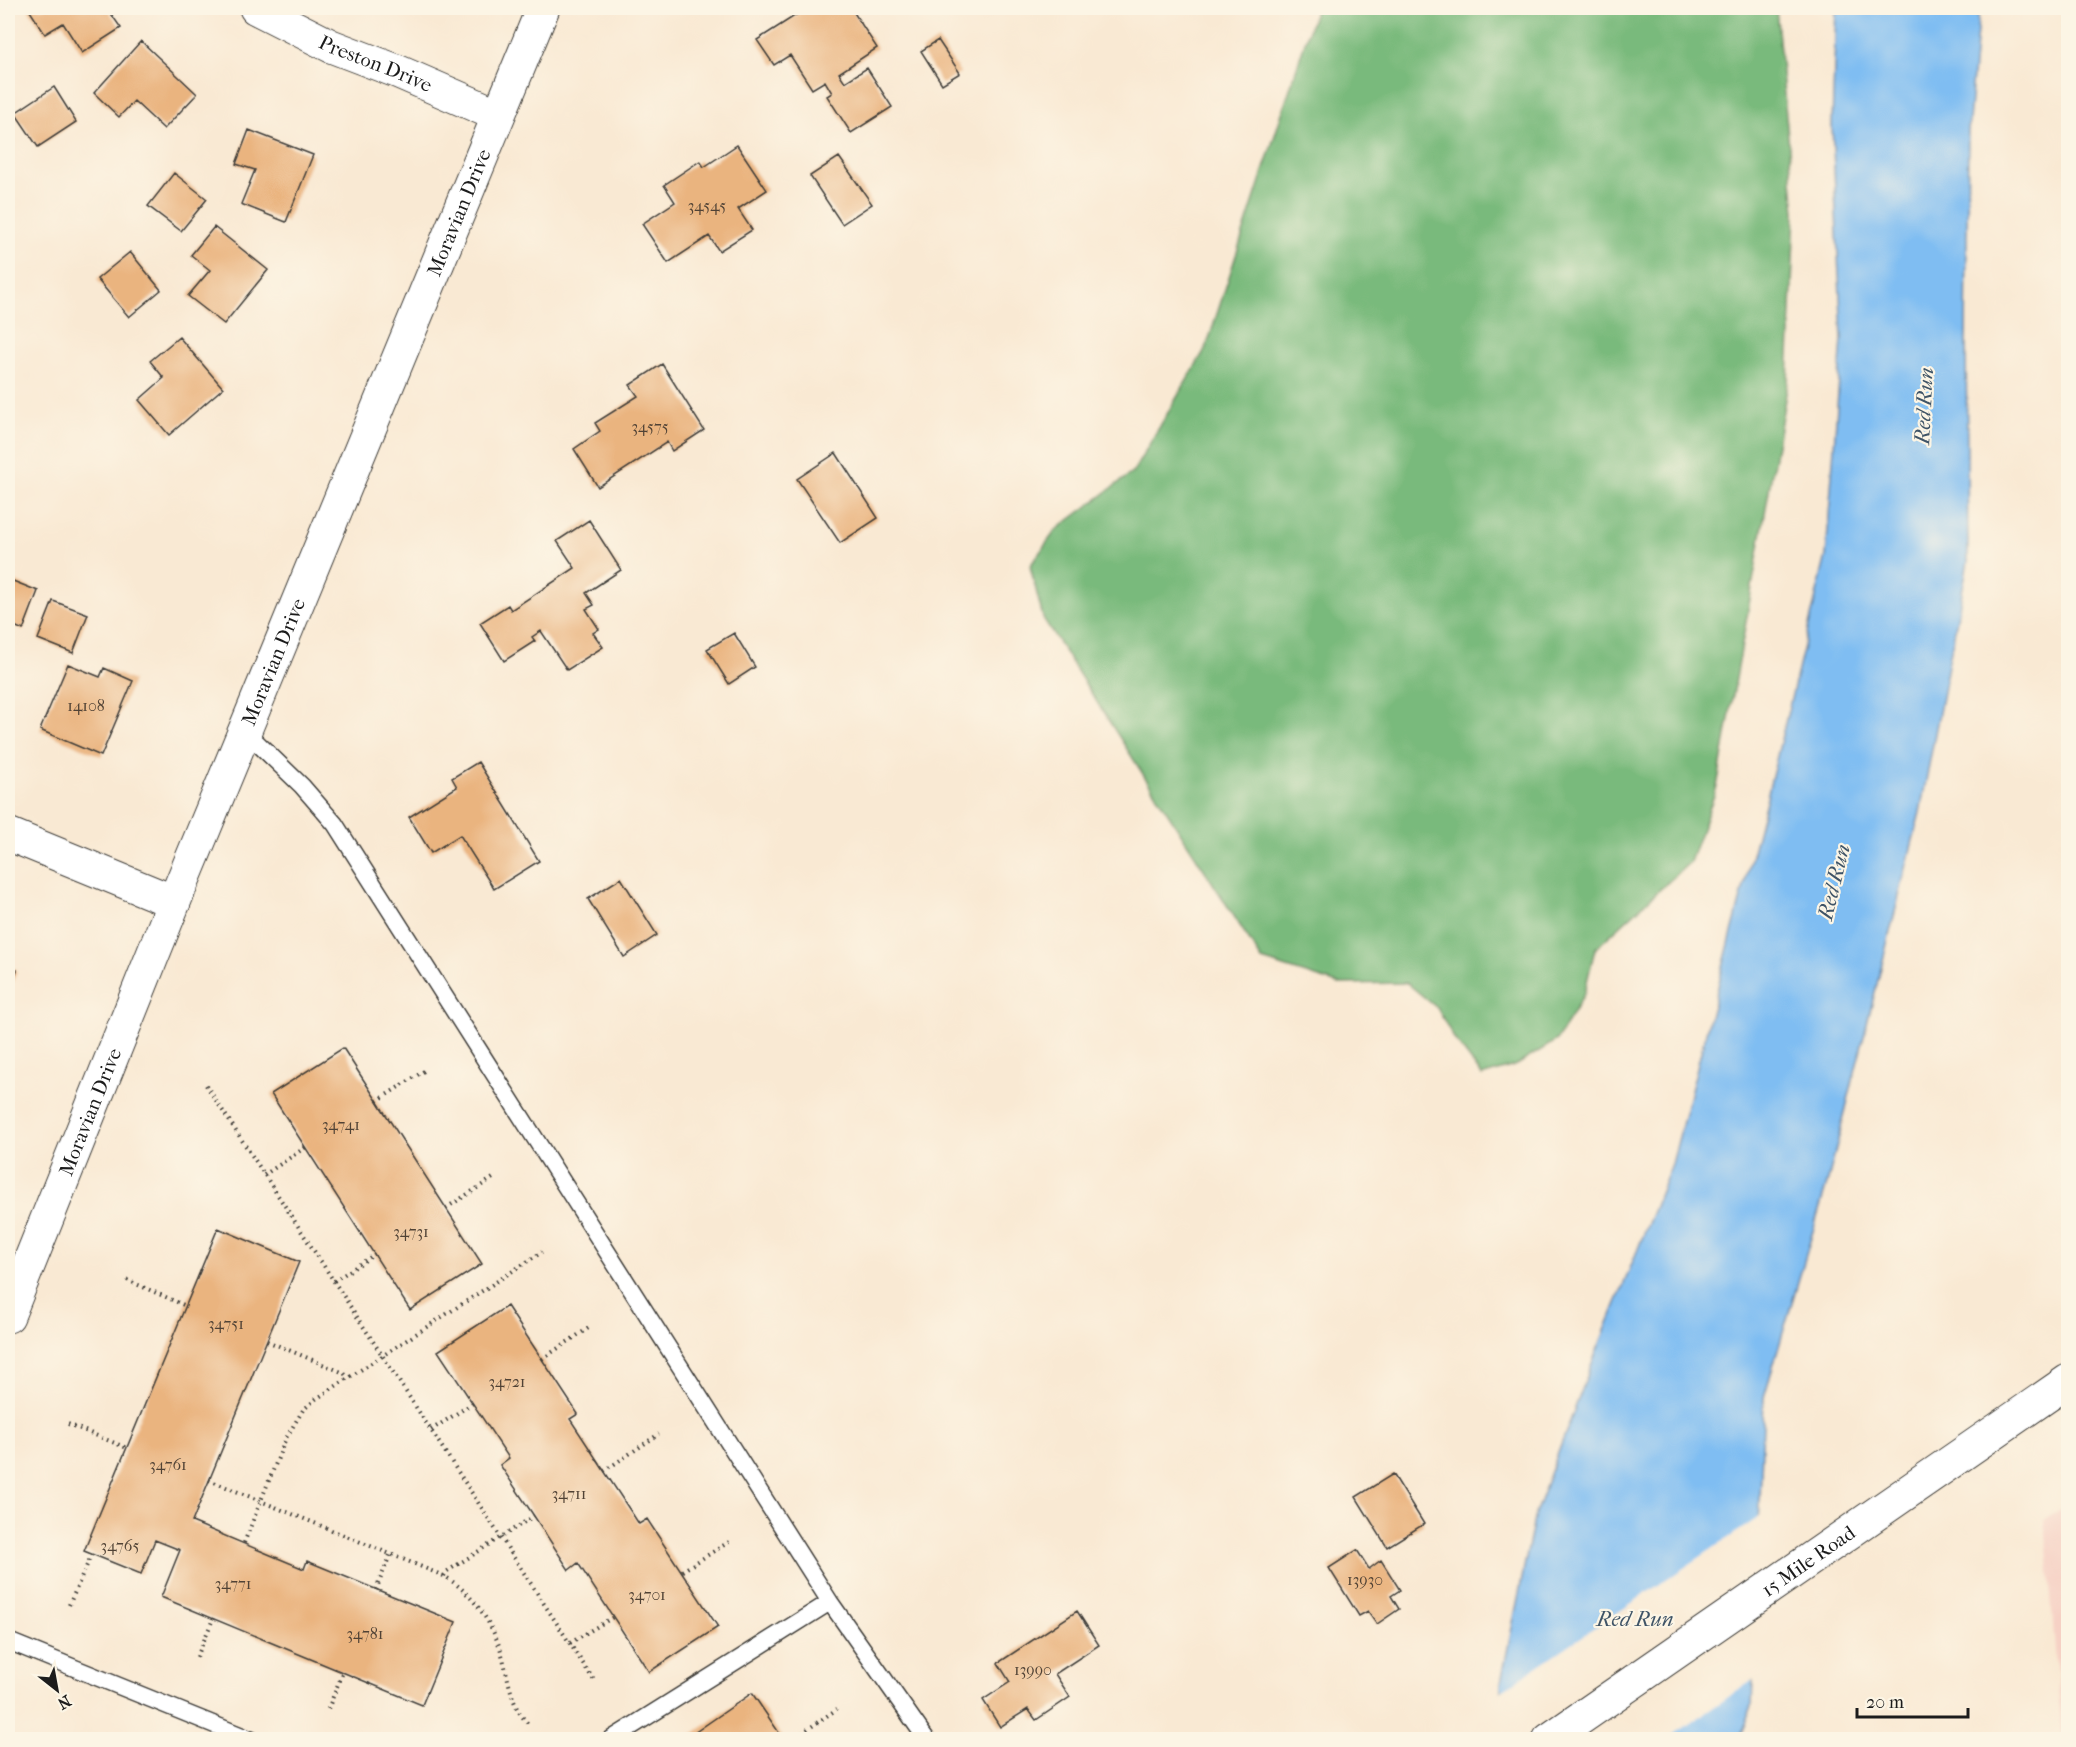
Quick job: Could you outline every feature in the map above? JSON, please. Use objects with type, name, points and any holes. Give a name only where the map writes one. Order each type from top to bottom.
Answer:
[{"type":"street","name":"Preston Drive","points":[[256,8],[331,46],[498,115]]},
{"type":"street","name":"Moravian Drive","points":[[8,1316],[174,902],[543,8]]},
{"type":"street","points":[[8,834],[174,902]]},
{"type":"street","name":"15 Mile Road","points":[[1549,1740],[2068,1381]]},
{"type":"lane","points":[[245,731],[302,786],[335,824],[830,1602],[927,1740]]},
{"type":"lane","points":[[610,1740],[830,1602]]},
{"type":"lane","points":[[8,1641],[252,1740]]},
{"type":"path","points":[[377,1101],[424,1071]]},
{"type":"path","points":[[206,1085],[595,1682]]},
{"type":"path","points":[[264,1174],[306,1148]]},
{"type":"path","points":[[446,1208],[493,1178]]},
{"type":"path","points":[[244,1543],[286,1438],[303,1410],[316,1399],[542,1252]]},
{"type":"path","points":[[334,1281],[375,1254]]},
{"type":"path","points":[[127,1281],[186,1306]]},
{"type":"path","points":[[542,1359],[590,1327]]},
{"type":"path","points":[[267,1341],[345,1373],[348,1378]]},
{"type":"path","points":[[431,1430],[473,1403]]},
{"type":"path","points":[[68,1424],[127,1448]]},
{"type":"path","points":[[604,1471],[659,1434]]},
{"type":"path","points":[[209,1480],[444,1576],[459,1585],[480,1610],[499,1646],[516,1706],[529,1725]]},
{"type":"path","points":[[444,1576],[446,1572],[534,1516]]},
{"type":"path","points":[[682,1572],[729,1542]]},
{"type":"path","points":[[69,1605],[92,1554]]},
{"type":"path","points":[[376,1590],[390,1555]]},
{"type":"path","points":[[570,1644],[613,1617]]},
{"type":"path","points":[[197,1657],[213,1618]]},
{"type":"path","points":[[328,1709],[343,1672]]},
{"type":"path","points":[[792,1740],[837,1709]]},
{"type":"shaded area","points":[[2068,1504],[2068,1739],[2062,1740],[2045,1520]]},
{"type":"green space","points":[[1316,8],[1776,8],[1795,212],[1788,382],[1717,787],[1690,862],[1595,949],[1584,994],[1557,1040],[1517,1065],[1482,1076],[1455,1040],[1437,1008],[1407,983],[1338,984],[1262,960],[1043,618],[1030,566],[1056,530],[1133,472],[1206,348]]},
{"type":"water","name":"Red Run","points":[[1836,8],[1979,8],[1968,132],[1966,341],[1968,561],[1920,812],[1828,1180],[1764,1397],[1752,1706],[1738,1739],[1499,1740],[1501,1682],[1535,1514],[1592,1363],[1672,1164],[1767,797],[1826,556],[1842,339],[1832,125]]},
{"type":"pier","points":[[1761,1516],[1756,1678],[1666,1740],[1496,1740],[1498,1693]]},
{"type":"building","points":[[28,8],[107,8],[121,28],[82,53],[63,23],[45,34]]},
{"type":"building","points":[[807,8],[851,8],[877,48],[839,73],[845,82],[867,68],[892,107],[851,133],[827,96],[832,93],[825,81],[812,89],[790,55],[774,65],[757,40]]},
{"type":"building","points":[[938,40],[960,73],[942,84],[921,51]]},
{"type":"building","points":[[141,41],[197,94],[164,129],[134,101],[119,117],[94,93]]},
{"type":"building","points":[[54,87],[76,122],[38,147],[15,113]]},
{"type":"building","points":[[249,130],[313,155],[286,222],[241,204],[255,170],[236,164]]},
{"type":"building","points":[[737,145],[767,190],[738,209],[752,230],[719,251],[709,236],[668,263],[642,224],[675,202],[664,185],[700,161],[704,167]]},
{"type":"building","points":[[839,157],[872,204],[842,224],[810,176]]},
{"type":"building","points":[[174,173],[207,199],[181,231],[148,206]]},
{"type":"building","points":[[214,227],[268,270],[224,324],[188,296],[210,270],[191,255]]},
{"type":"building","points":[[130,252],[161,290],[129,317],[97,279]]},
{"type":"building","points":[[179,337],[223,388],[169,435],[139,400],[164,378],[150,361]]},
{"type":"building","points":[[662,364],[704,430],[672,451],[667,442],[598,487],[574,449],[600,431],[595,423],[638,396],[630,385]]},
{"type":"building","points":[[836,453],[878,518],[840,543],[797,479]]},
{"type":"building","points":[[589,520],[621,570],[586,593],[594,605],[586,609],[599,629],[593,633],[603,647],[567,670],[541,631],[532,637],[535,641],[504,661],[480,623],[508,605],[511,610],[575,568],[557,541]]},
{"type":"building","points":[[8,579],[38,591],[23,630],[8,623]]},
{"type":"building","points":[[53,601],[88,614],[73,653],[38,639]]},
{"type":"building","points":[[734,633],[755,667],[729,684],[707,649]]},
{"type":"building","points":[[68,664],[100,677],[104,668],[133,681],[101,756],[40,730]]},
{"type":"building","points":[[478,762],[539,861],[494,889],[460,835],[431,853],[409,817],[457,787],[452,778]]},
{"type":"building","points":[[621,878],[657,935],[624,957],[588,899]]},
{"type":"building","points":[[8,966],[17,970],[8,994]]},
{"type":"building","points":[[343,1048],[482,1264],[410,1310],[271,1094]]},
{"type":"building","points":[[218,1228],[299,1262],[192,1522],[304,1569],[307,1561],[456,1622],[422,1705],[161,1597],[180,1550],[155,1540],[141,1574],[84,1551]]},
{"type":"building","points":[[507,1306],[578,1414],[570,1419],[639,1524],[647,1519],[718,1627],[649,1672],[578,1563],[569,1570],[500,1465],[509,1458],[438,1351]]},
{"type":"building","points":[[1393,1474],[1424,1524],[1387,1547],[1356,1497]]},
{"type":"building","points":[[1357,1550],[1369,1569],[1381,1560],[1400,1590],[1391,1596],[1399,1609],[1377,1624],[1368,1611],[1359,1616],[1329,1568]]},
{"type":"building","points":[[1077,1611],[1099,1645],[1055,1674],[1070,1697],[1036,1720],[1028,1709],[1000,1727],[983,1700],[1010,1682],[998,1663]]},
{"type":"building","points":[[752,1693],[784,1740],[684,1740]]}]
